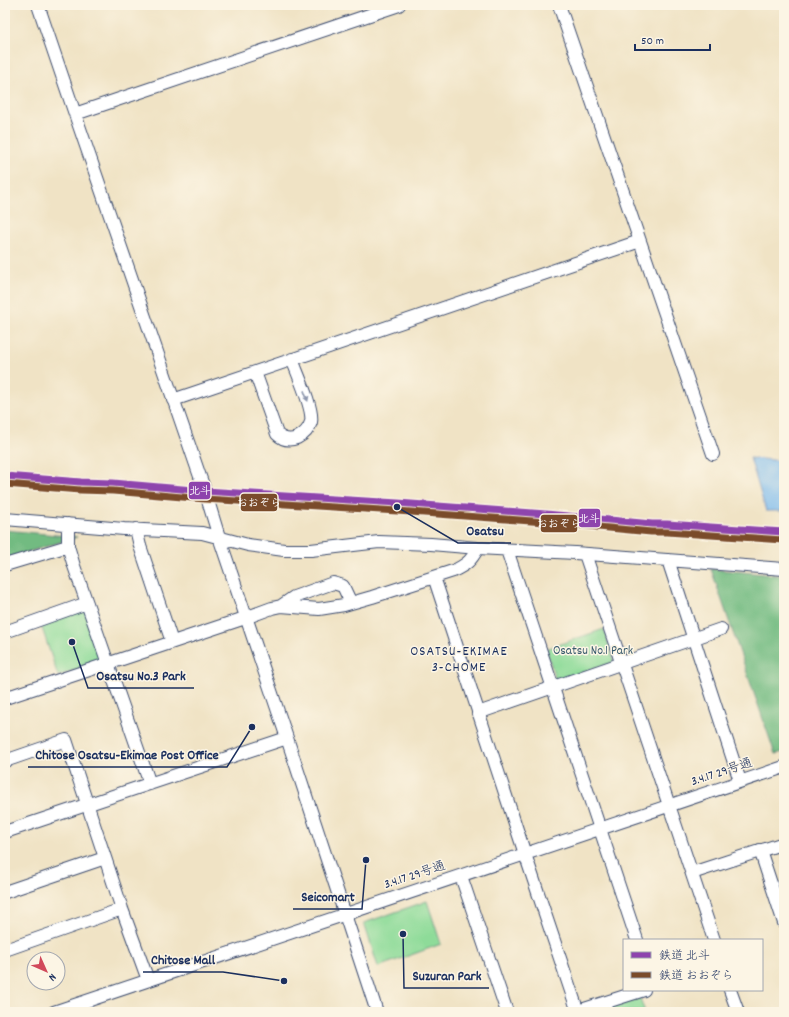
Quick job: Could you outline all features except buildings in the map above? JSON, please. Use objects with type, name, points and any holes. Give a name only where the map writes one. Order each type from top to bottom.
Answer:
[{"type":"street","points":[[38,5],[205,491],[245,618],[287,738],[377,1012]]},
{"type":"street","points":[[75,114],[399,5]]},
{"type":"street","points":[[559,5],[713,454]]},
{"type":"street","points":[[173,400],[640,241]]},
{"type":"street","points":[[255,372],[277,434],[285,439],[296,439],[307,430],[311,421],[311,412],[308,400],[292,359]]},
{"type":"street","points":[[5,519],[136,530],[202,533],[248,545],[284,550],[311,550],[379,542],[585,554],[784,569]]},
{"type":"street","points":[[68,524],[68,546],[150,784]]},
{"type":"street","points":[[136,530],[172,642]]},
{"type":"street","points":[[5,565],[68,546]]},
{"type":"street","points":[[5,698],[272,608],[281,606],[319,609],[351,603],[453,571],[464,565],[472,558],[478,548]]},
{"type":"street","points":[[507,550],[638,939]]},
{"type":"street","points":[[585,554],[714,939]]},
{"type":"street","points":[[668,560],[740,782]]},
{"type":"street","points":[[434,577],[577,1012],[641,991]]},
{"type":"street","points":[[281,606],[294,597],[333,583],[343,586],[351,603]]},
{"type":"street","points":[[5,632],[87,604]]},
{"type":"street","points":[[478,713],[721,629]]},
{"type":"street","points":[[5,832],[287,738]]},
{"type":"street","points":[[5,761],[66,740],[122,909],[148,980]]},
{"type":"street","name":"3.4.17 29号通","points":[[54,1012],[784,766]]},
{"type":"street","points":[[692,873],[784,843]]},
{"type":"street","points":[[760,850],[784,923]]},
{"type":"street","points":[[5,892],[105,858]]},
{"type":"street","points":[[461,876],[507,1012]]},
{"type":"street","points":[[5,950],[122,909]]},
{"type":"street","points":[[730,991],[738,1012]]},
{"type":"green space","points":[[5,530],[77,537],[5,559]]},
{"type":"green space","points":[[711,569],[784,576],[784,752],[775,754]]},
{"type":"green space","points":[[86,608],[104,660],[58,676],[41,625]]},
{"type":"green space","name":"Osatsu No.1 Park","points":[[604,629],[614,662],[556,681],[546,649]]},
{"type":"green space","points":[[427,901],[441,944],[378,967],[364,923]]},
{"type":"green space","points":[[640,998],[645,1012],[597,1012]]},
{"type":"water","points":[[750,458],[784,461],[784,511],[766,511]]},
{"type":"rail line","name":"北斗","points":[[5,476],[205,491],[398,503],[546,514],[652,524],[784,532]]},
{"type":"rail line","name":"おおぞら","points":[[5,484],[205,499],[397,511],[545,522],[651,532],[783,540]]},
{"type":"place","name":"Osatsu","points":[[397,507]]},
{"type":"place","name":"Osatsu No.3 Park","points":[[72,642]]},
{"type":"place","name":"Chitose Osatsu-Ekimae Post Office","points":[[252,727]]},
{"type":"place","name":"Seicomart","points":[[366,860]]},
{"type":"place","name":"Suzuran Park","points":[[403,934]]},
{"type":"place","name":"Chitose Mall","points":[[284,981]]},
{"type":"district","name":"OSATSU-EKIMAE 3-CHOME","points":[[459,660]]}]
